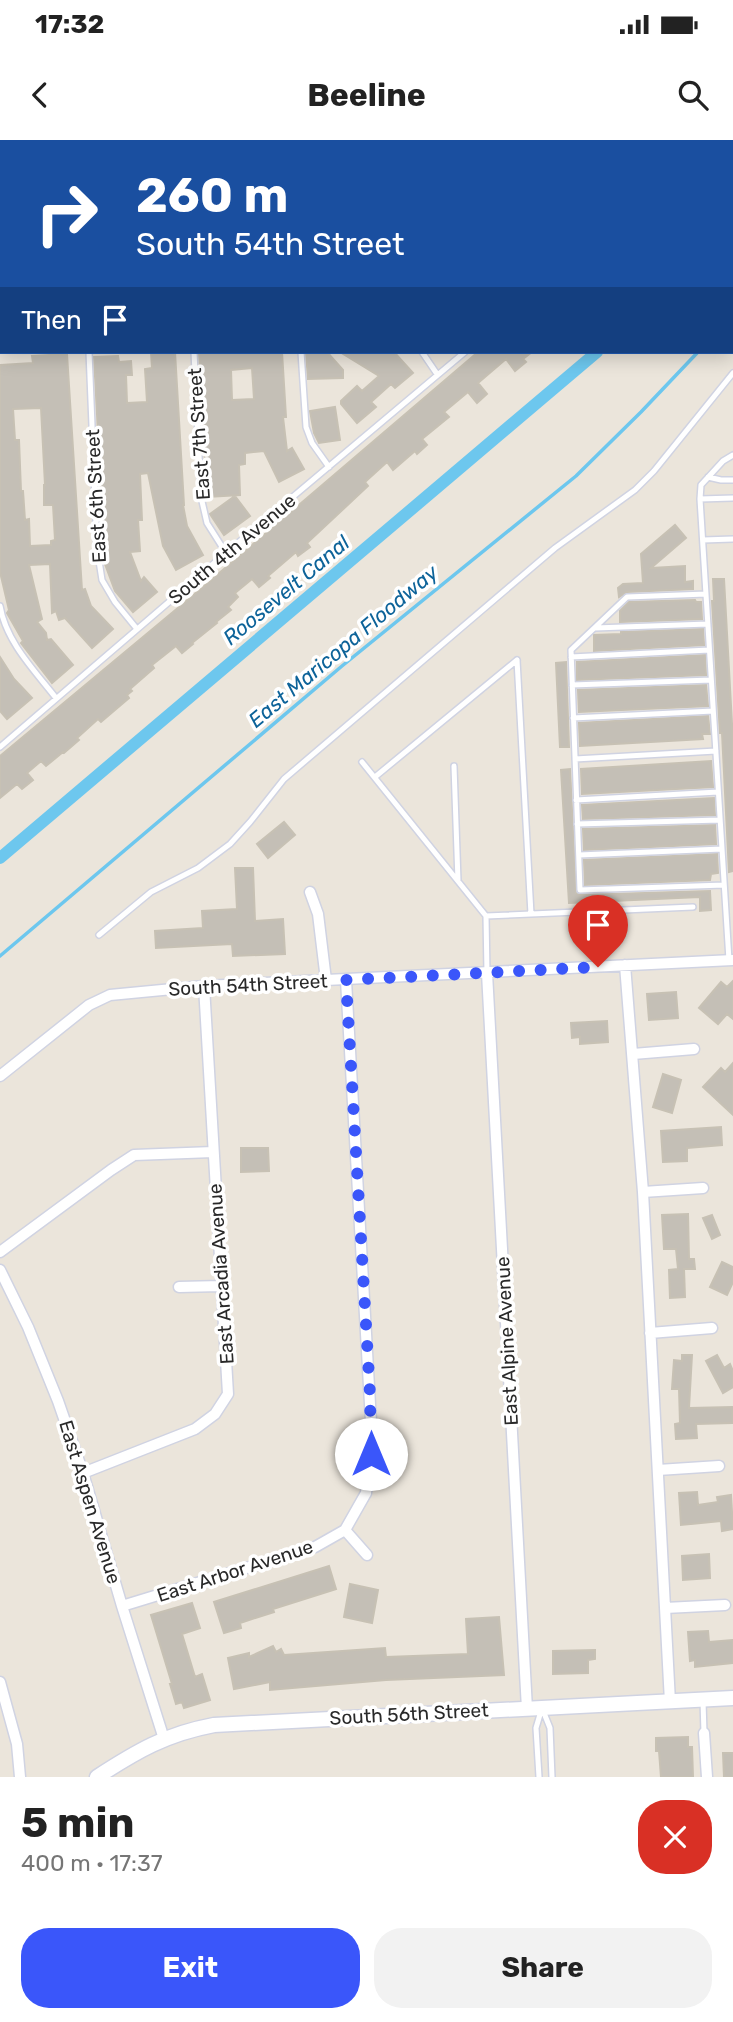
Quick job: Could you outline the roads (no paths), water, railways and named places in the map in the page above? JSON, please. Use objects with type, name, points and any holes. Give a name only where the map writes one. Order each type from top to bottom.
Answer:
[{"type":"street","points":[[310,892],[318,914],[326,980]]},
{"type":"street","name":"South 54th Street","points":[[0,1076],[89,1005],[110,995],[204,986],[731,960]]},
{"type":"street","points":[[625,965],[643,1192],[670,1702]]},
{"type":"street","name":"East Alpine Avenue","points":[[487,973],[527,1709]]},
{"type":"street","points":[[346,980],[370,1394],[371,1454],[366,1493],[345,1530],[367,1555]]},
{"type":"street","name":"East Arcadia Avenue","points":[[83,1473],[195,1429],[215,1414],[228,1394],[204,986]]},
{"type":"street","points":[[633,1055],[694,1049]]},
{"type":"street","points":[[0,1252],[134,1155],[213,1152]]},
{"type":"street","points":[[643,1192],[704,1188]]},
{"type":"street","name":"East Aspen Avenue","points":[[0,1270],[28,1327],[58,1401],[83,1473],[164,1739]]},
{"type":"street","points":[[179,1287],[221,1286]]},
{"type":"street","points":[[650,1333],[712,1328]]},
{"type":"street","points":[[658,1470],[719,1466]]},
{"type":"street","name":"East Arbor Avenue","points":[[122,1606],[314,1547],[345,1530]]},
{"type":"street","points":[[665,1608],[725,1605]]},
{"type":"street","points":[[0,1682],[17,1744],[20,1777]]},
{"type":"street","name":"South 56th Street","points":[[97,1777],[125,1758],[164,1739],[185,1731],[237,1723],[733,1698]]},
{"type":"street","points":[[704,1733],[706,1777]]},
{"type":"lane","name":"East 6th Street","points":[[89,354],[97,548],[102,580],[115,602],[137,629]]},
{"type":"lane","name":"East 7th Street","points":[[194,354],[201,497],[207,523],[226,553]]},
{"type":"lane","points":[[301,354],[306,427],[312,443],[329,467]]},
{"type":"lane","points":[[423,354],[437,374]]},
{"type":"lane","name":"South 4th Avenue","points":[[0,747],[462,354]]},
{"type":"lane","points":[[99,934],[151,892],[198,868],[230,844],[284,779],[555,548],[635,490],[654,471],[733,373]]},
{"type":"lane","points":[[731,960],[700,499],[701,485],[723,461],[733,455]]},
{"type":"lane","points":[[708,477],[733,480]]},
{"type":"lane","points":[[700,499],[733,498]]},
{"type":"lane","points":[[702,540],[733,539]]},
{"type":"lane","points":[[706,594],[627,597],[571,650],[580,890],[724,885]]},
{"type":"lane","points":[[0,606],[17,647],[56,698]]},
{"type":"lane","points":[[594,628],[708,624]]},
{"type":"lane","points":[[571,657],[709,650]]},
{"type":"lane","points":[[375,777],[517,660],[531,915]]},
{"type":"lane","points":[[572,685],[711,680]]},
{"type":"lane","points":[[573,718],[713,711]]},
{"type":"lane","points":[[575,759],[716,751]]},
{"type":"lane","points":[[362,762],[486,916],[487,973]]},
{"type":"lane","points":[[454,766],[458,881]]},
{"type":"lane","points":[[576,800],[718,792]]},
{"type":"lane","points":[[577,824],[720,820]]},
{"type":"lane","points":[[579,855],[722,849]]},
{"type":"lane","points":[[486,916],[693,907]]},
{"type":"lane","points":[[703,1700],[704,1733]]},
{"type":"lane","points":[[539,1777],[536,1728],[542,1708]]},
{"type":"lane","points":[[542,1708],[550,1728],[552,1777]]},
{"type":"waterway","name":"Roosevelt Canal","points":[[0,858],[595,354]]},
{"type":"waterway","name":"East Maricopa Floodway","points":[[0,956],[342,666],[576,476],[696,354]]}]
